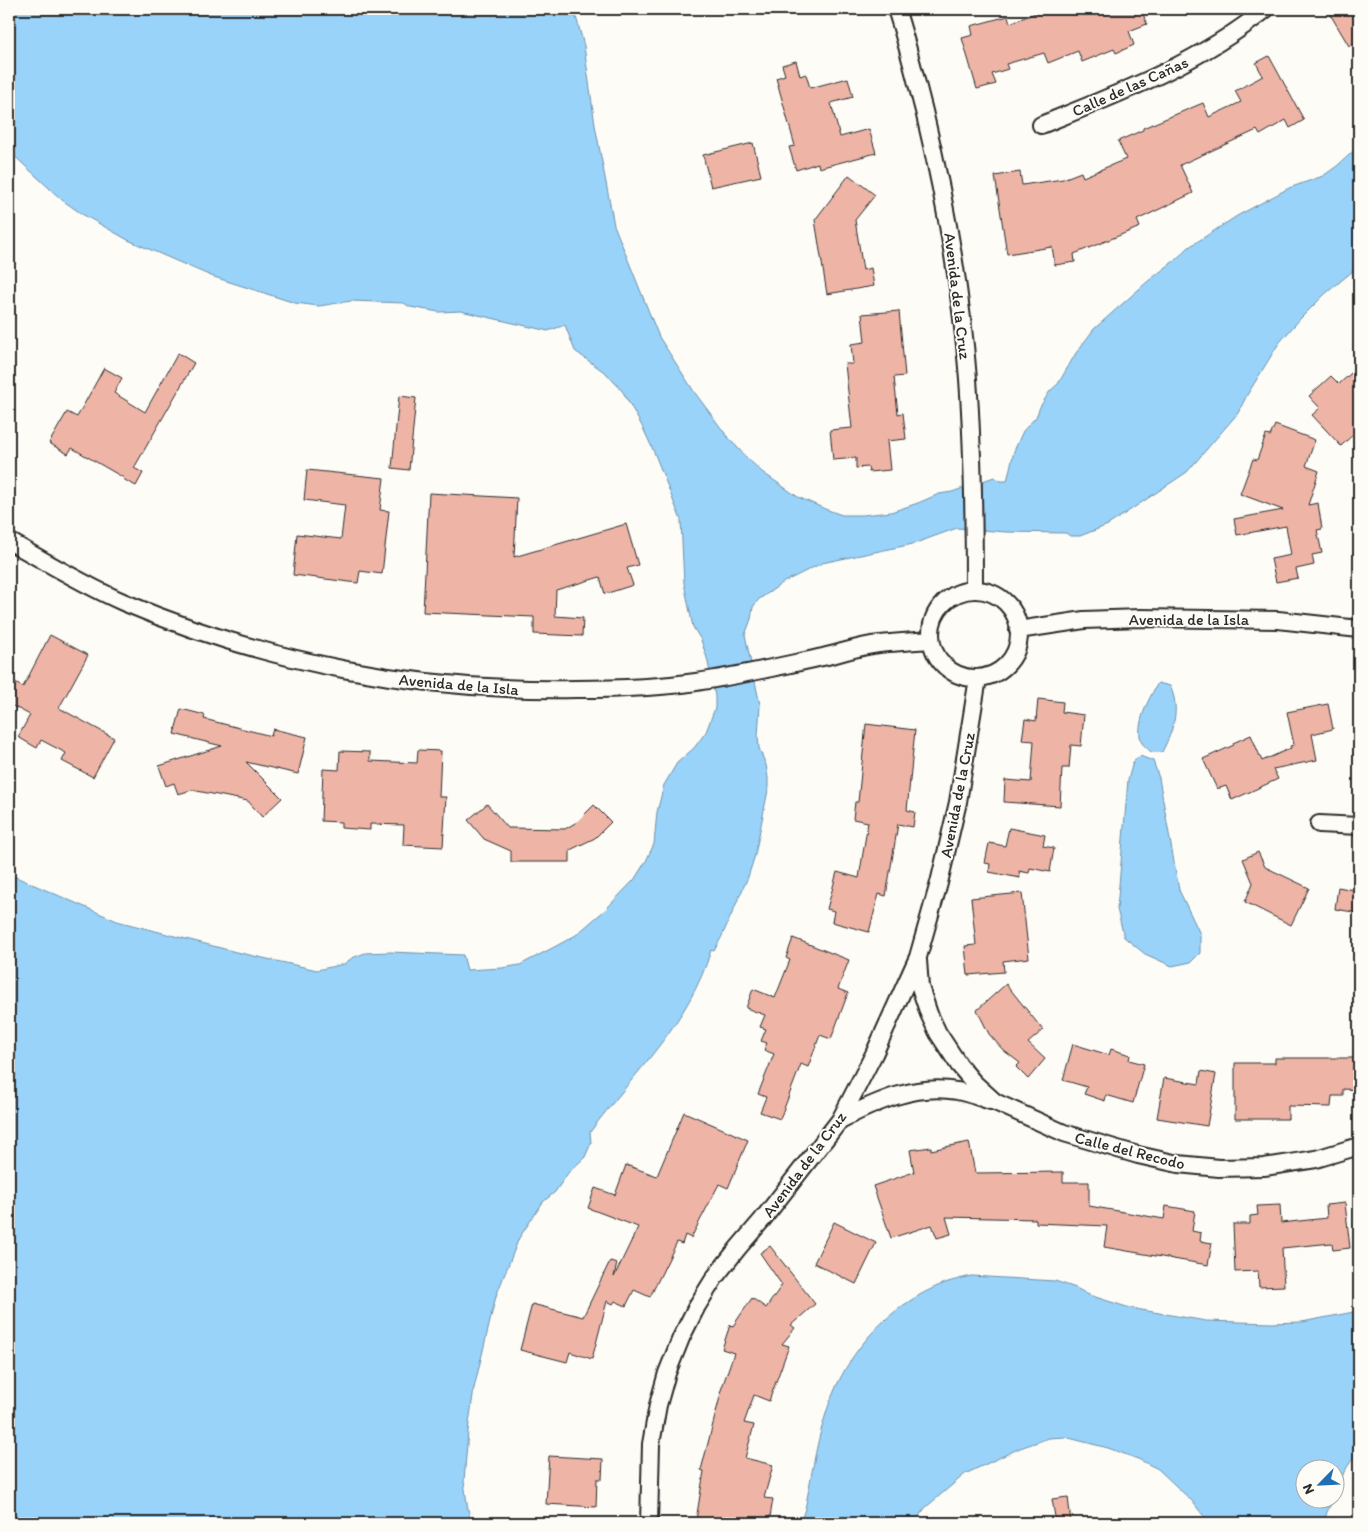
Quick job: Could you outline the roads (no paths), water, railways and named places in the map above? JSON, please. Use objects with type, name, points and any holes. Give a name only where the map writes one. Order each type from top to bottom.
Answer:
[{"type":"street","name":"Avenida de la Cruz","points":[[896,9],[932,143],[959,288],[968,378],[974,474],[974,590]]},
{"type":"street","name":"Calle de las Cañas","points":[[1041,125],[1142,84],[1185,63],[1226,38],[1266,9]]},
{"type":"street","name":"Avenida de la Isla","points":[[9,541],[121,601],[193,629],[264,651],[346,671],[410,681],[480,688],[628,689],[696,682],[876,644],[932,640]]},
{"type":"street","points":[[974,590],[987,592],[999,597],[1009,606],[1018,630],[1016,648],[1008,663],[989,676],[978,678],[964,676],[948,668],[935,653],[931,628],[941,605],[951,597],[962,592],[974,590]]},
{"type":"street","name":"Avenida de la Isla","points":[[1018,630],[1084,620],[1140,618],[1278,620],[1359,629]]},
{"type":"street","name":"Avenida de la Cruz","points":[[649,1523],[651,1444],[658,1405],[666,1373],[696,1306],[715,1277],[840,1120],[874,1054],[918,957],[940,883],[958,802],[978,678]]},
{"type":"street","points":[[1319,824],[1359,826]]},
{"type":"street","name":"Calle del Recodo","points":[[918,957],[920,987],[938,1033],[959,1065],[974,1083],[995,1102]]},
{"type":"street","name":"Calle del Recodo","points":[[840,1120],[873,1104],[898,1095],[926,1090],[956,1091],[995,1102],[1064,1133],[1138,1155],[1178,1164],[1219,1168],[1264,1167],[1316,1159],[1359,1146]]},
{"type":"water","points":[[9,9],[574,9],[584,46],[595,125],[614,225],[659,337],[695,393],[727,436],[746,457],[762,472],[798,497],[842,515],[891,512],[939,494],[952,492],[994,477],[1001,481],[1007,481],[1014,451],[1023,431],[1036,417],[1050,391],[1058,384],[1076,353],[1094,329],[1189,247],[1237,216],[1289,188],[1323,176],[1359,146],[1359,266],[1325,294],[1279,343],[1238,413],[1187,472],[1108,525],[1080,536],[1070,536],[1066,533],[1006,532],[957,528],[913,544],[822,563],[784,582],[758,600],[753,607],[745,635],[760,705],[759,748],[766,765],[768,778],[768,790],[755,855],[748,877],[722,936],[714,951],[711,950],[702,976],[675,1024],[590,1132],[591,1143],[585,1157],[568,1173],[555,1192],[543,1202],[519,1238],[496,1296],[474,1388],[464,1481],[471,1523],[9,1523],[9,874],[117,921],[236,952],[317,970],[344,964],[352,958],[365,953],[390,952],[463,955],[467,970],[502,968],[520,965],[558,945],[576,935],[605,910],[634,880],[654,844],[657,812],[664,785],[677,763],[694,748],[706,732],[715,708],[715,696],[707,658],[701,640],[693,627],[684,583],[681,520],[654,452],[623,392],[607,374],[575,351],[565,325],[548,331],[461,311],[439,312],[410,307],[404,303],[351,301],[319,306],[295,303],[211,276],[128,240],[82,214],[62,200],[9,151]]},
{"type":"water","points":[[1158,683],[1170,686],[1175,703],[1175,712],[1172,728],[1162,752],[1151,752],[1142,743],[1140,729],[1144,712]]},
{"type":"water","points":[[1140,756],[1153,761],[1159,778],[1179,890],[1200,934],[1200,953],[1191,962],[1172,966],[1145,954],[1124,937],[1117,909],[1128,780],[1133,762]]},
{"type":"water","points":[[971,1276],[1055,1281],[1076,1288],[1089,1295],[1130,1308],[1206,1321],[1302,1322],[1359,1311],[1359,1449],[1346,1469],[1346,1460],[1296,1460],[1296,1510],[1328,1510],[1324,1523],[1209,1523],[1192,1501],[1158,1469],[1108,1448],[1065,1437],[1049,1438],[1020,1448],[965,1474],[925,1508],[914,1523],[800,1523],[805,1509],[824,1420],[832,1397],[854,1355],[868,1337],[903,1305],[945,1283]]}]
